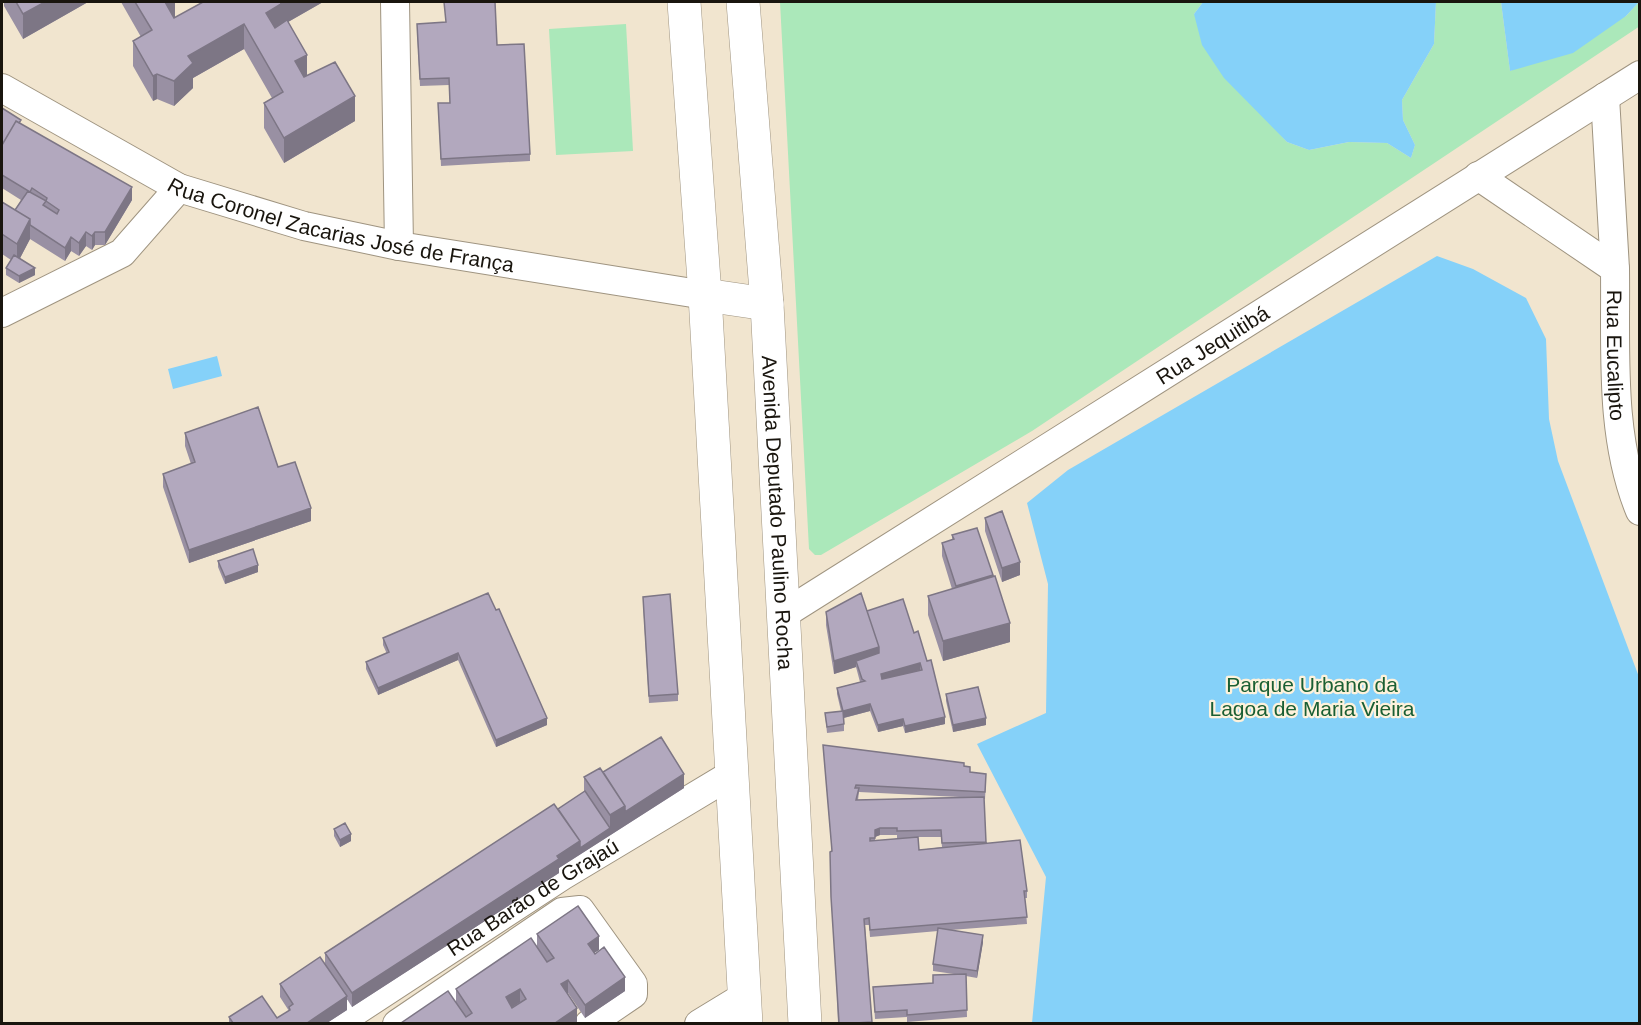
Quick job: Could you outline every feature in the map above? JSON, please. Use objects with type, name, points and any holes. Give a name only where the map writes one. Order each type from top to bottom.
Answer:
[{"type":"main road","points":[[684,2],[705,295],[746,1010]]},
{"type":"main road","name":"Avenida Deputado Paulino Rocha","points":[[743,2],[767,304],[805,1023]]},
{"type":"main road","points":[[705,295],[767,304]]},
{"type":"street","points":[[394,2],[399,246]]},
{"type":"street","name":"Rua Jequitibá","points":[[784,614],[1640,75]]},
{"type":"street","name":"Rua Coronel Zacarias José de França","points":[[2,88],[179,188],[304,226],[399,246],[705,295]]},
{"type":"street","name":"Rua Eucalipto","points":[[1605,97],[1615,269],[1620,436],[1636,495]]},
{"type":"street","name":"Rua Eucalipto","points":[[1478,176],[1615,269]]},
{"type":"street","points":[[2,313],[122,252],[179,188]]},
{"type":"street","name":"Rua Barão de Grajaú","points":[[336,1023],[561,876],[732,774]]},
{"type":"street","points":[[397,1023],[562,912],[580,910],[633,984],[633,994],[589,1023]]},
{"type":"street","points":[[699,1023],[746,1010]]},
{"type":"green space","points":[[780,2],[1203,2],[1194,14],[1259,111],[1287,142],[1309,150],[1349,142],[1387,143],[1411,158],[1415,145],[1403,120],[1402,100],[1434,44],[1436,2],[1501,2],[1510,71],[1626,16],[1639,2],[1640,26],[1032,431],[821,555],[815,555],[809,549]]},
{"type":"green space","points":[[626,24],[633,151],[556,155],[549,29]]},
{"type":"water","points":[[1203,2],[1436,2],[1434,44],[1402,100],[1403,120],[1415,145],[1411,158],[1387,143],[1349,142],[1309,150],[1287,142],[1224,78],[1202,45],[1194,14]]},
{"type":"water","points":[[1501,2],[1639,2],[1626,16],[1573,53],[1510,71]]},
{"type":"water","name":"Parque Urbano da Lagoa de Maria Vieira","points":[[1437,256],[1473,269],[1526,298],[1546,339],[1549,419],[1558,461],[1639,677],[1639,1023],[1032,1023],[1046,877],[977,744],[1046,713],[1048,584],[1027,503],[1068,470]]},
{"type":"water","points":[[217,356],[222,376],[173,389],[168,369]]},
{"type":"building","points":[[16,2],[45,2],[23,14]]},
{"type":"building","points":[[135,2],[165,2],[174,18],[203,2],[280,2],[281,4],[266,13],[275,28],[287,20],[307,55],[295,61],[304,77],[335,62],[355,96],[284,138],[264,103],[283,92],[244,24],[188,56],[193,63],[174,81],[157,74],[153,76],[133,41],[152,30]]},
{"type":"building","points":[[444,2],[495,2],[497,45],[524,44],[530,154],[441,159],[438,103],[450,103],[449,78],[420,79],[417,24],[446,22]]},
{"type":"building","points":[[2,108],[21,120],[19,123],[16,121],[2,145]]},
{"type":"building","points":[[16,121],[132,187],[105,232],[95,232],[92,236],[86,232],[79,243],[71,237],[65,248],[30,225],[30,219],[15,210],[28,191],[46,201],[47,198],[32,188],[30,192],[2,175],[2,145]],"holes":[[[46,201],[59,210],[57,214],[43,205]]]},
{"type":"building","points":[[2,202],[30,219],[17,244],[2,234]]},
{"type":"building","points":[[14,255],[35,268],[19,276],[6,268]]},
{"type":"building","points":[[258,407],[278,467],[295,462],[311,508],[189,550],[163,474],[195,462],[185,433]]},
{"type":"building","points":[[1002,511],[1020,562],[1002,568],[985,518]]},
{"type":"building","points":[[977,528],[993,575],[956,586],[942,543],[954,539],[952,535]]},
{"type":"building","points":[[253,549],[258,565],[225,577],[218,561]]},
{"type":"building","points":[[995,576],[1010,623],[943,641],[928,596]]},
{"type":"building","points":[[488,593],[496,610],[499,609],[547,718],[496,740],[458,653],[378,688],[366,662],[389,652],[383,638]]},
{"type":"building","points":[[861,593],[879,647],[834,661],[826,612]]},
{"type":"building","points":[[670,594],[678,694],[649,696],[643,597]]},
{"type":"building","points":[[903,599],[914,633],[918,631],[927,661],[931,660],[945,717],[905,726],[903,719],[878,725],[870,704],[843,711],[837,688],[865,681],[862,679],[856,661],[879,653],[867,611]],"holes":[[[920,663],[922,670],[882,679],[881,674]]]},
{"type":"building","points":[[978,687],[986,718],[953,725],[946,694]]},
{"type":"building","points":[[843,711],[844,724],[827,727],[825,713]]},
{"type":"building","points":[[661,737],[684,774],[625,812],[625,806],[603,772]]},
{"type":"building","points":[[823,745],[964,763],[964,766],[970,767],[970,772],[986,774],[985,792],[856,785],[855,788],[859,788],[856,800],[984,797],[986,842],[942,843],[941,830],[897,831],[897,828],[875,830],[875,838],[870,838],[870,841],[918,837],[919,850],[1020,840],[1027,891],[1024,891],[1027,917],[870,930],[869,918],[864,919],[872,1022],[839,1023],[831,897],[830,852],[832,851]]},
{"type":"building","points":[[600,768],[625,806],[610,815],[584,777]]},
{"type":"building","points":[[585,791],[610,828],[580,848],[580,841],[558,809]]},
{"type":"building","points":[[554,804],[580,841],[557,856],[559,859],[352,993],[325,953]]},
{"type":"building","points":[[345,823],[351,834],[340,840],[334,829]]},
{"type":"building","points":[[578,906],[599,936],[588,944],[595,954],[604,947],[625,977],[585,1005],[568,980],[561,984],[577,1008],[555,1023],[401,1023],[448,991],[466,1017],[472,1013],[456,989],[531,938],[547,962],[554,958],[537,934]],"holes":[[[520,989],[526,999],[512,1008],[506,997]]]},
{"type":"building","points":[[938,928],[983,935],[977,971],[933,964]]},
{"type":"building","points":[[320,957],[347,996],[307,1023],[233,1023],[229,1017],[262,996],[277,1018],[290,1010],[289,1007],[293,1004],[280,984]]},
{"type":"building","points":[[966,974],[967,1010],[907,1015],[907,1010],[875,1012],[873,987],[933,983],[933,975]]}]
